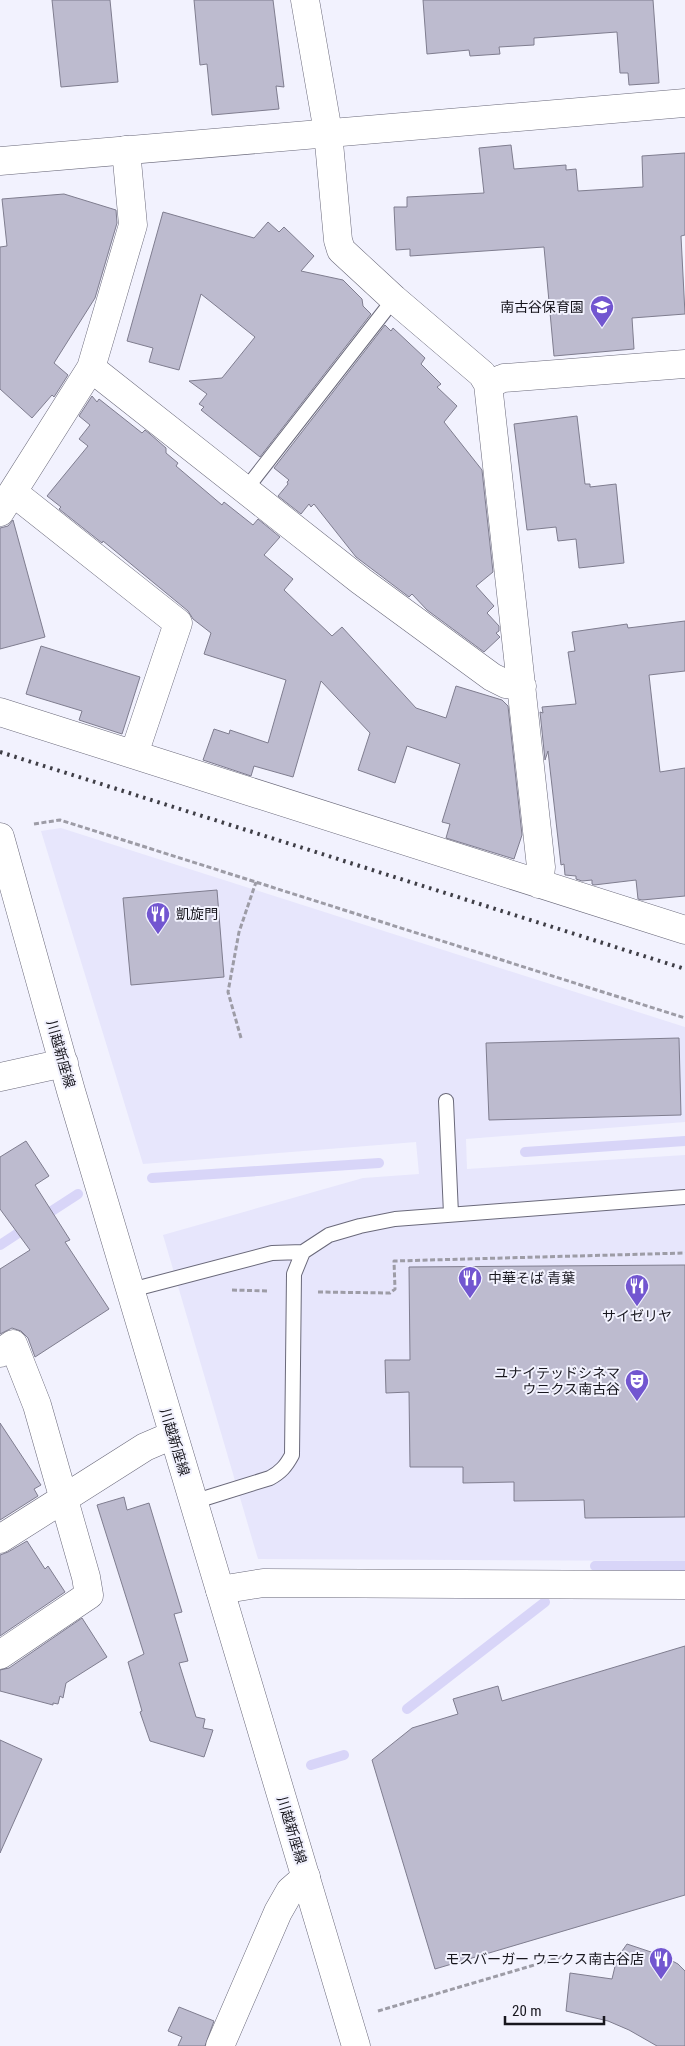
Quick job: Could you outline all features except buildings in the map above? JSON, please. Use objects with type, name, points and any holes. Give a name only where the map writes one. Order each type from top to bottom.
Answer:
[{"type":"street","points":[[305,0],[328,132],[338,240],[341,250],[394,299],[482,374],[488,384],[542,866],[539,884]]},
{"type":"street","points":[[1,158],[126,150],[685,103]]},
{"type":"street","points":[[126,150],[133,225],[91,368],[7,503],[178,623],[134,754]]},
{"type":"street","points":[[488,384],[504,378],[685,364]]},
{"type":"street","points":[[91,368],[361,581],[492,677],[506,684],[522,686]]},
{"type":"street","points":[[0,712],[685,930]]},
{"type":"street","name":"川越新座線","points":[[0,837],[173,1435],[356,2046]]},
{"type":"street","points":[[0,1077],[64,1063]]},
{"type":"street","points":[[0,1353],[12,1344],[37,1406],[86,1577],[89,1595],[0,1655]]},
{"type":"street","points":[[0,1539],[145,1446],[173,1435]]},
{"type":"street","points":[[220,1590],[263,1583],[685,1585]]},
{"type":"street","points":[[220,2046],[278,1912],[290,1891],[306,1877]]},
{"type":"lane","points":[[246,489],[394,299]]},
{"type":"lane","points":[[446,1101],[451,1214]]},
{"type":"lane","points":[[131,1290],[272,1253],[303,1252],[330,1235],[360,1226],[395,1219],[685,1197]]},
{"type":"lane","points":[[193,1502],[279,1474],[292,1455],[294,1274],[303,1252]]},
{"type":"path","points":[[34,824],[60,820],[685,1018]]},
{"type":"path","points":[[241,1038],[228,992],[239,932],[256,882]]},
{"type":"path","points":[[309,1292],[390,1293],[395,1289],[394,1261],[685,1253]]},
{"type":"path","points":[[370,2013],[565,1956]]},
{"type":"shaded area","points":[[61,828],[685,1027],[685,1122],[466,1139],[467,1169],[685,1155],[685,1561],[258,1559],[163,1235],[363,1178],[419,1174],[416,1142],[143,1164],[41,831]]},
{"type":"waterway","points":[[525,1152],[685,1141]]},
{"type":"waterway","points":[[152,1178],[379,1163]]},
{"type":"waterway","points":[[41,1218],[78,1194]]},
{"type":"waterway","points":[[0,1245],[29,1226]]},
{"type":"waterway","points":[[595,1566],[685,1566]]},
{"type":"waterway","points":[[407,1709],[545,1602]]},
{"type":"waterway","points":[[311,1765],[344,1755]]},
{"type":"railway","points":[[0,752],[685,969]]},
{"type":"place","name":"南古谷保育園","points":[[602,328]]},
{"type":"place","name":"凱旋門","points":[[158,935]]},
{"type":"place","name":"中華そば 青葉","points":[[470,1299]]},
{"type":"place","name":"サイゼリヤ","points":[[637,1307]]},
{"type":"place","name":"ユナイテッドシネマ ウニクス南古谷","points":[[637,1402]]},
{"type":"place","name":"モスバーガー ウニクス南古谷店","points":[[661,1980]]}]
